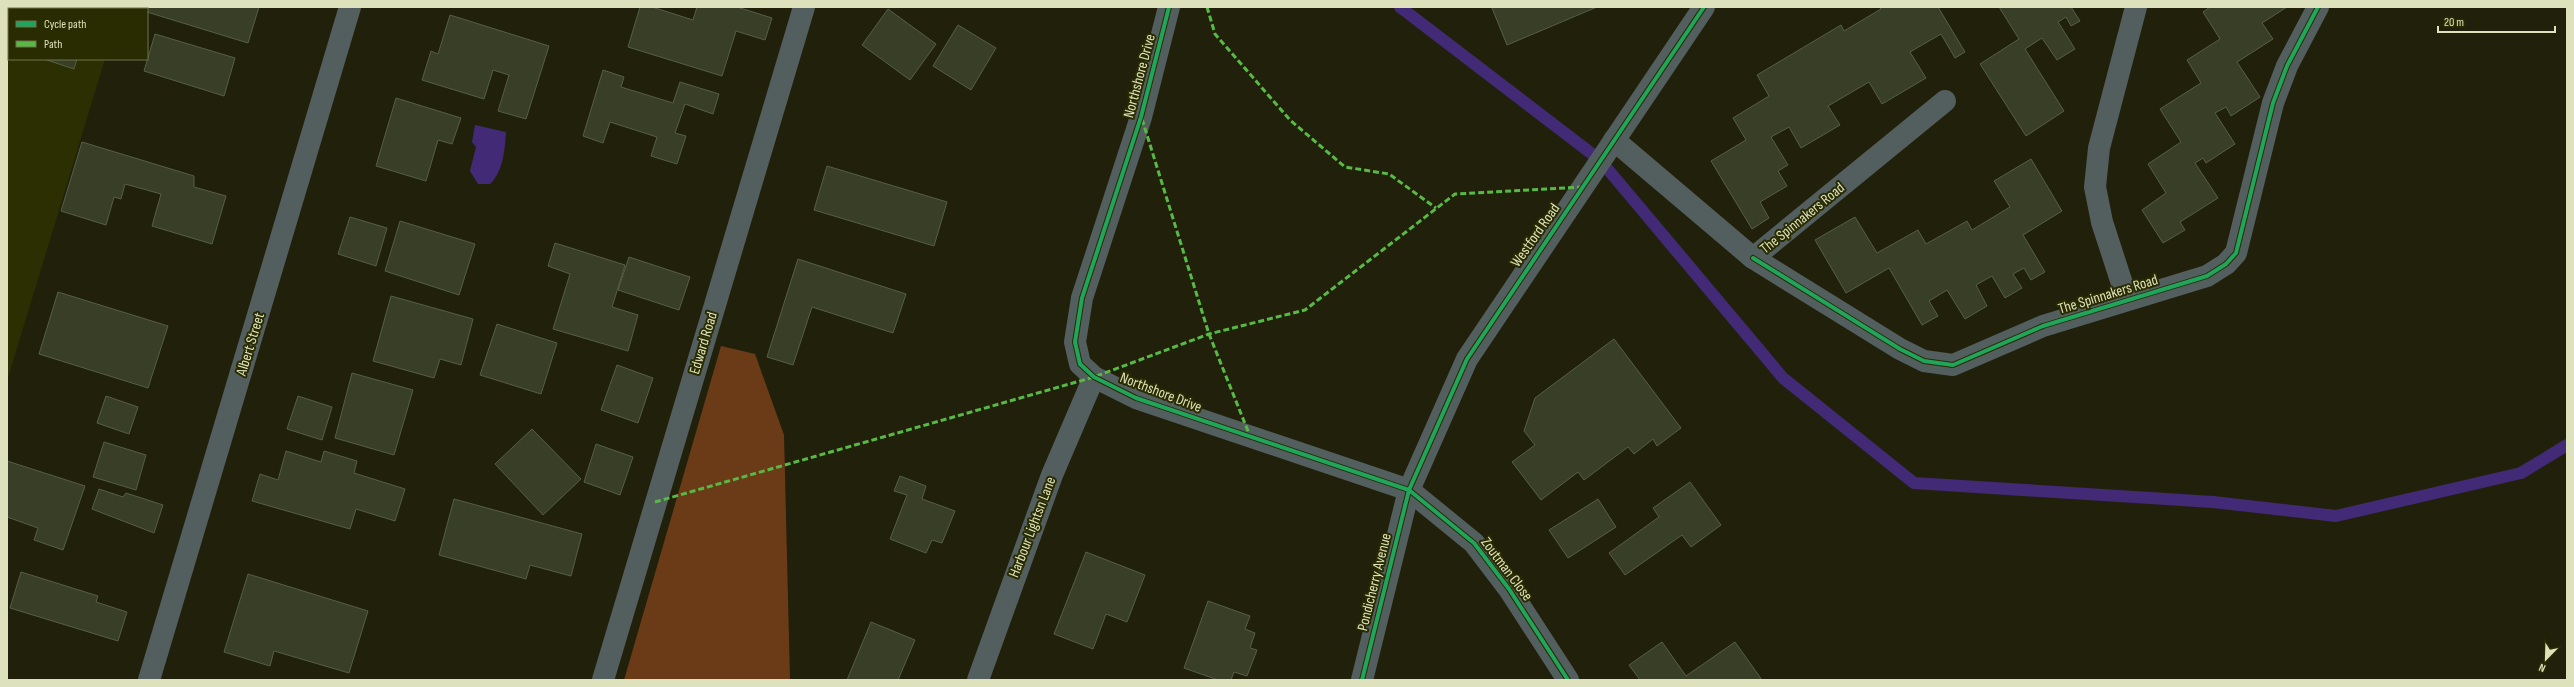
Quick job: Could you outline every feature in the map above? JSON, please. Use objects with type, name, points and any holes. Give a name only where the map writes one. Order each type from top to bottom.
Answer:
[{"type":"street","name":"Albert Street","points":[[149,680],[350,7]]},
{"type":"street","name":"Edward Road","points":[[603,680],[804,7]]},
{"type":"street","name":"Northshore Drive","points":[[1169,7],[1141,117],[1082,298],[1075,342],[1080,364],[1094,377],[1136,398],[1409,490]]},
{"type":"street","name":"The Spinnakers Road","points":[[2127,299],[2102,222],[2095,187],[2099,148],[2136,7]]},
{"type":"street","name":"The Spinnakers Road","points":[[1614,140],[1753,258],[1900,349],[1938,365],[1953,365],[2043,326],[2127,299],[2207,276],[2226,264],[2236,253],[2249,207],[2264,134],[2287,66],[2318,7]]},
{"type":"street","name":"Westford Road","points":[[1409,490],[1467,359],[1701,8]]},
{"type":"street","name":"The Spinnakers Road","points":[[1753,258],[1945,101]]},
{"type":"street","name":"Harbour Lightsn Lane","points":[[978,680],[1052,474],[1094,377]]},
{"type":"street","name":"Pondicherry Avenue","points":[[1362,680],[1409,490]]},
{"type":"street","name":"Zoutman Close","points":[[1409,490],[1474,543],[1509,589],[1568,680]]},
{"type":"shaded area","points":[[7,7],[121,7],[8,8],[8,60],[105,60],[7,381]]},
{"type":"shaded area","points":[[475,125],[506,132],[501,167],[490,184],[478,184],[470,171],[476,147],[472,142]]},
{"type":"shaded area","points":[[721,346],[755,354],[784,435],[790,680],[624,680]]},
{"type":"building","points":[[7,7],[94,7],[8,8],[7,47]]},
{"type":"building","points":[[259,7],[248,43],[148,12],[148,8],[140,8]]},
{"type":"building","points":[[640,7],[652,7],[693,20],[697,7],[737,7],[772,18],[765,40],[736,31],[722,76],[628,47]]},
{"type":"building","points":[[1597,7],[1507,45],[1492,8]]},
{"type":"building","points":[[1879,7],[1938,7],[1965,52],[1955,58],[1941,34],[1910,52],[1926,78],[1882,104],[1869,82],[1828,106],[1840,125],[1801,148],[1789,127],[1771,137],[1788,165],[1778,171],[1787,186],[1760,202],[1769,218],[1752,229],[1711,161],[1746,140],[1733,118],[1769,96],[1757,75],[1841,25],[1844,31],[1881,9]]},
{"type":"building","points":[[1999,7],[2071,7],[2080,21],[2071,26],[2066,17],[2058,22],[2075,49],[2057,60],[2042,38],[2025,49],[2064,111],[2026,136],[1980,64],[2019,39]]},
{"type":"building","points":[[2210,7],[2287,7],[2262,23],[2273,39],[2237,62],[2260,97],[2231,116],[2226,107],[2215,113],[2235,144],[2206,163],[2203,158],[2195,163],[2218,198],[2180,222],[2185,230],[2163,243],[2142,210],[2166,193],[2148,164],[2181,142],[2160,109],[2201,83],[2187,60],[2220,39],[2203,12]]},
{"type":"building","points":[[888,9],[936,44],[910,80],[862,45]]},
{"type":"building","points":[[450,15],[549,46],[526,119],[498,111],[509,75],[493,70],[484,99],[422,80],[431,51],[438,54]]},
{"type":"building","points":[[958,25],[996,48],[971,90],[933,66]]},
{"type":"building","points":[[155,34],[235,58],[224,96],[144,71]]},
{"type":"building","points":[[47,60],[77,60],[74,69]]},
{"type":"building","points":[[603,70],[624,77],[621,87],[673,103],[680,82],[719,94],[713,114],[685,104],[675,133],[686,136],[677,164],[651,156],[657,137],[610,122],[603,143],[583,136]]},
{"type":"building","points":[[396,98],[461,118],[452,144],[438,140],[426,181],[376,166]]},
{"type":"building","points":[[82,142],[194,176],[194,187],[226,196],[212,244],[152,226],[161,194],[125,184],[121,199],[114,197],[106,225],[61,211]]},
{"type":"building","points":[[2031,159],[2062,211],[2023,235],[2045,272],[2031,280],[2024,268],[2013,274],[2022,288],[2005,298],[1992,276],[1976,285],[1987,306],[1965,319],[1947,290],[1929,301],[1938,316],[1922,325],[1889,268],[1846,293],[1815,240],[1855,217],[1877,253],[1918,230],[1926,244],[1967,221],[1972,230],[2010,207],[1994,181]]},
{"type":"building","points":[[827,166],[947,202],[934,246],[814,210]]},
{"type":"building","points":[[350,217],[387,228],[376,266],[338,254]]},
{"type":"building","points":[[400,221],[475,244],[459,295],[385,271]]},
{"type":"building","points":[[555,243],[625,265],[612,307],[638,315],[628,351],[553,329],[570,274],[548,266]]},
{"type":"building","points":[[629,257],[690,277],[679,310],[618,290]]},
{"type":"building","points":[[798,259],[906,294],[893,333],[812,307],[793,365],[767,357]]},
{"type":"building","points":[[58,292],[168,326],[148,388],[39,354]]},
{"type":"building","points":[[391,296],[473,319],[461,365],[440,359],[434,378],[373,361]]},
{"type":"building","points":[[497,324],[557,343],[541,394],[480,375]]},
{"type":"building","points":[[1614,339],[1681,428],[1657,446],[1653,439],[1634,454],[1628,447],[1584,480],[1578,472],[1541,500],[1512,462],[1535,445],[1524,431],[1535,398]]},
{"type":"building","points":[[617,365],[653,378],[638,423],[601,410]]},
{"type":"building","points":[[352,373],[413,390],[394,455],[335,438]]},
{"type":"building","points":[[106,396],[138,407],[129,434],[97,423]]},
{"type":"building","points":[[298,396],[332,407],[322,440],[287,429]]},
{"type":"building","points":[[532,429],[581,479],[543,515],[495,464]]},
{"type":"building","points":[[104,442],[146,455],[136,490],[93,477]]},
{"type":"building","points":[[596,444],[633,457],[620,495],[584,482]]},
{"type":"building","points":[[286,451],[321,462],[324,451],[357,461],[354,473],[405,489],[395,521],[356,509],[350,529],[252,501],[260,474],[278,480]]},
{"type":"building","points":[[7,461],[85,486],[63,550],[34,540],[38,528],[7,517]]},
{"type":"building","points":[[900,476],[926,486],[922,499],[955,511],[942,543],[932,540],[926,553],[890,539],[907,495],[894,491]]},
{"type":"building","points":[[1690,482],[1721,525],[1691,547],[1682,535],[1625,575],[1609,553],[1659,517],[1653,508]]},
{"type":"building","points":[[99,489],[123,497],[126,493],[163,505],[154,533],[92,509]]},
{"type":"building","points":[[454,499],[582,534],[571,576],[530,565],[526,579],[439,555]]},
{"type":"building","points":[[1598,499],[1616,527],[1568,558],[1549,530]]},
{"type":"building","points":[[1086,552],[1145,575],[1127,622],[1106,614],[1093,649],[1054,634]]},
{"type":"building","points":[[21,572],[98,596],[96,602],[127,612],[118,641],[10,608]]},
{"type":"building","points":[[248,574],[368,611],[349,673],[274,651],[270,666],[224,652]]},
{"type":"building","points":[[1208,601],[1250,616],[1245,629],[1255,633],[1250,648],[1257,650],[1247,676],[1234,672],[1231,680],[1218,680],[1184,668]]},
{"type":"building","points":[[871,622],[915,640],[898,680],[847,680]]},
{"type":"building","points":[[1662,642],[1686,676],[1735,642],[1762,680],[1640,680],[1629,665]]},
{"type":"waterway","points":[[1400,7],[1600,160],[1783,378],[1914,483],[2213,502],[2336,516],[2521,473],[2567,445]]},
{"type":"marked path","points":[[1207,7],[1215,34],[1290,120],[1345,167],[1389,174],[1436,208]]},
{"type":"marked path","points":[[1142,119],[1209,334],[1250,436]]},
{"type":"marked path","points":[[655,502],[1094,377],[1209,334],[1305,310],[1455,194],[1583,187]]},
{"type":"cycle path","points":[[1169,7],[1141,117],[1082,298],[1075,342],[1080,364],[1094,377],[1136,398],[1409,490],[1474,543],[1509,589],[1568,680]]},
{"type":"cycle path","points":[[1362,680],[1409,490],[1467,359],[1704,7]]},
{"type":"cycle path","points":[[1753,258],[1900,349],[1924,361],[1953,365],[2043,326],[2207,276],[2226,264],[2236,253],[2273,103],[2287,66],[2318,7]]}]
